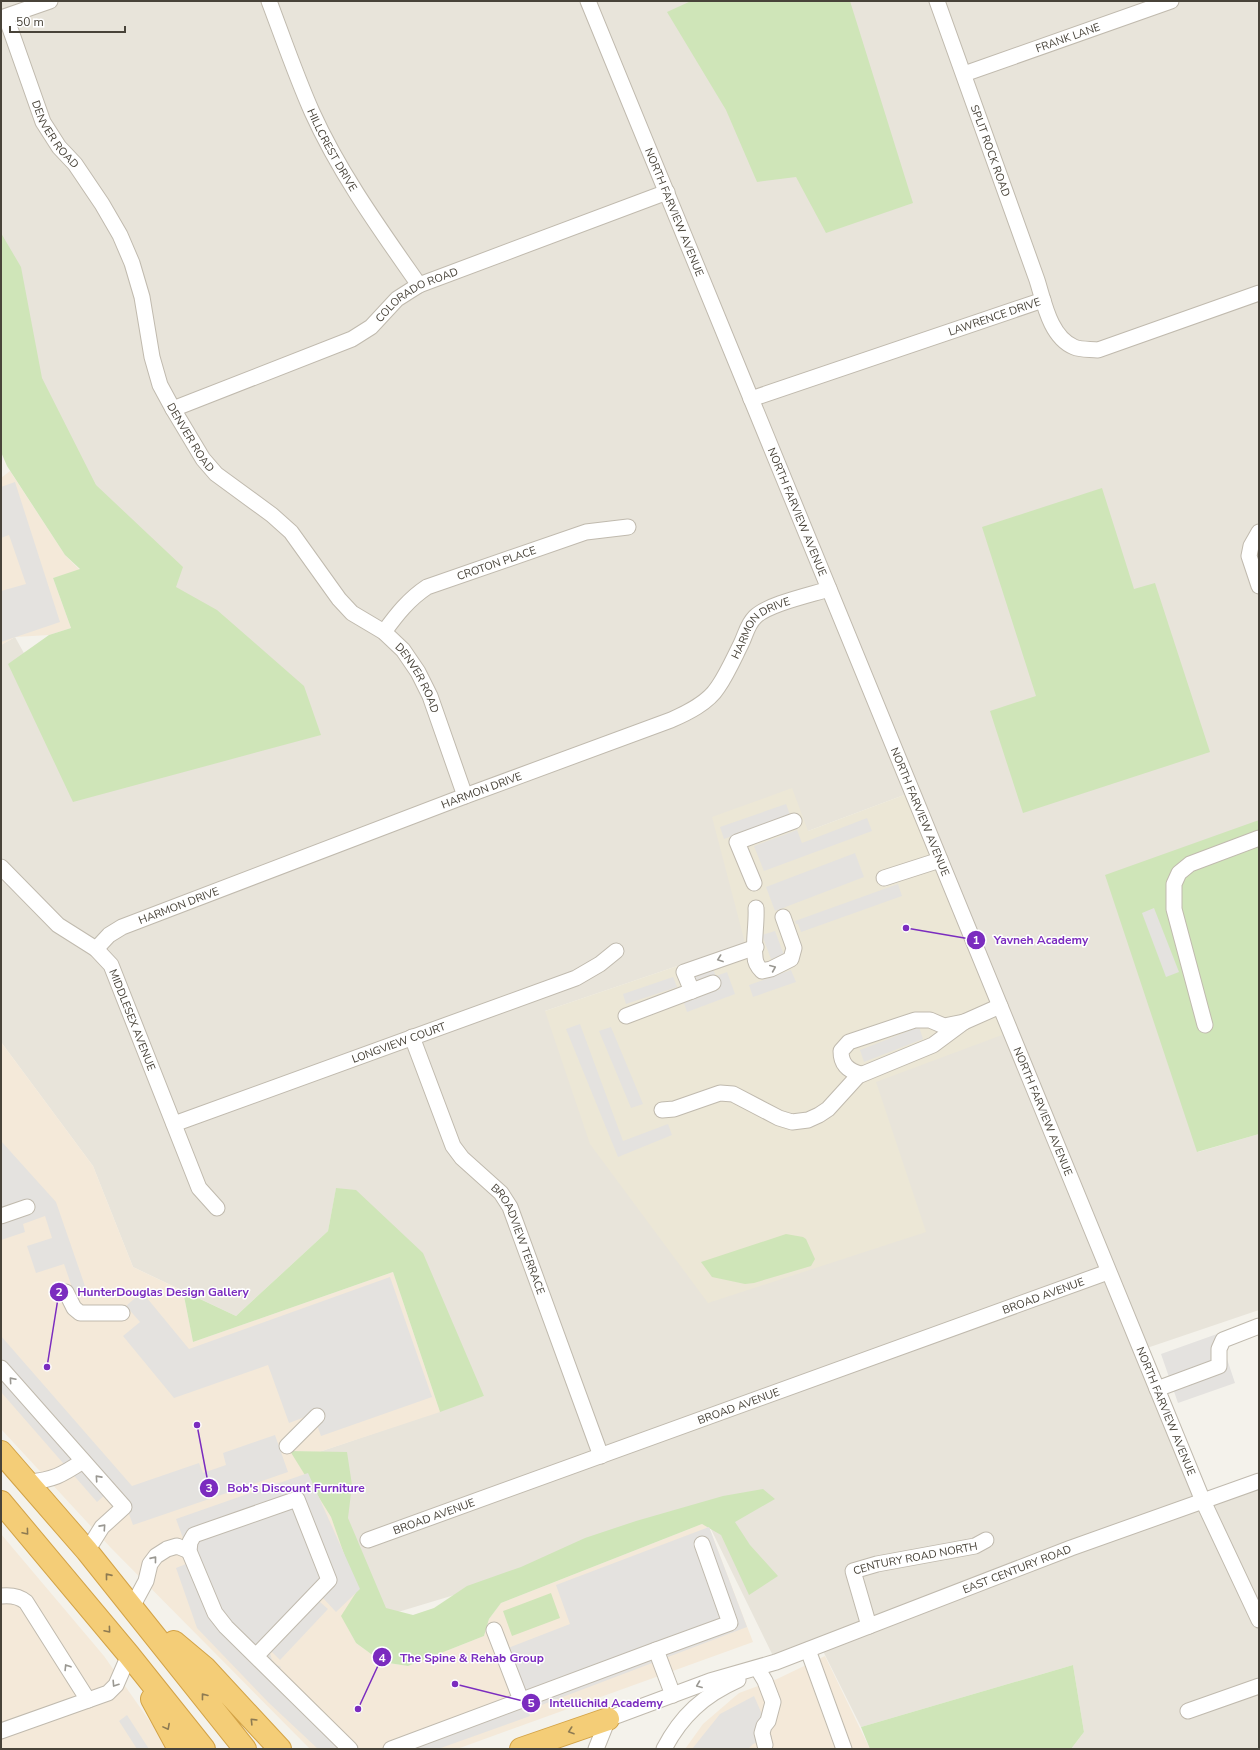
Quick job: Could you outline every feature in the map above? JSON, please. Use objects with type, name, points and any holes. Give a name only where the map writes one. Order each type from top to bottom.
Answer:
[{"type":"highway","points":[[1,1452],[87,1551],[245,1749]]},
{"type":"highway","points":[[2,1505],[129,1655],[204,1749]]},
{"type":"highway","points":[[132,1607],[205,1668],[280,1749]]},
{"type":"highway","points":[[129,1655],[179,1749]]},
{"type":"highway","points":[[521,1749],[608,1719]]},
{"type":"street","points":[[4,18],[50,1]]},
{"type":"street","name":"HILLCREST DRIVE","points":[[269,1],[312,112],[342,169],[365,208],[419,285]]},
{"type":"street","name":"NORTH FARVIEW AVENUE","points":[[588,1],[1202,1501],[1259,1620]]},
{"type":"street","name":"SPLIT ROCK ROAD","points":[[937,1],[1043,300]]},
{"type":"street","name":"FRANK LANE","points":[[964,74],[1171,1]]},
{"type":"street","name":"DENVER ROAD","points":[[4,18],[43,122],[59,147],[75,164],[102,204],[120,235],[132,263],[142,297],[152,357],[160,385],[173,410],[203,459],[216,474],[272,515],[291,532],[339,599],[352,613],[384,632],[403,650],[418,672],[430,696],[464,796]]},
{"type":"street","name":"COLORADO ROAD","points":[[173,410],[352,339],[371,327],[397,299],[419,285],[667,192]]},
{"type":"street","name":"LAWRENCE DRIVE","points":[[751,399],[1043,300],[1048,315],[1062,339],[1073,346],[1098,350],[1259,293]]},
{"type":"street","name":"CROTON PLACE","points":[[384,632],[396,614],[412,597],[427,587],[586,532],[628,527]]},
{"type":"street","points":[[1259,532],[1251,546],[1248,556],[1259,586]]},
{"type":"street","name":"HARMON DRIVE","points":[[96,949],[109,935],[122,927],[464,796],[664,723],[688,712],[704,702],[718,688],[742,642],[747,627],[756,616],[770,608],[829,589]]},
{"type":"street","points":[[754,883],[737,842],[794,821]]},
{"type":"street","points":[[1205,1025],[1174,909],[1174,884],[1179,873],[1190,864],[1259,838]]},
{"type":"street","points":[[884,878],[940,860]]},
{"type":"street","name":"MIDDLESEX AVENUE","points":[[1,867],[58,925],[96,949],[111,965],[198,1188],[217,1208]]},
{"type":"street","points":[[756,908],[755,958],[757,966],[762,971],[771,969],[791,959],[794,948],[783,917]]},
{"type":"street","points":[[692,991],[684,972],[756,946]]},
{"type":"street","name":"LONGVIEW COURT","points":[[174,1124],[576,978],[600,964],[616,951]]},
{"type":"street","points":[[626,1016],[713,983]]},
{"type":"street","points":[[662,1110],[674,1109],[720,1093],[733,1094],[779,1118],[792,1122],[808,1120],[828,1109],[861,1074],[933,1045],[964,1022],[1000,1006]]},
{"type":"street","points":[[861,1074],[852,1072],[841,1060],[841,1051],[849,1042],[915,1020],[930,1020],[944,1026],[964,1022]]},
{"type":"street","name":"BROADVIEW TERRACE","points":[[412,1038],[453,1146],[462,1158],[501,1193],[510,1208],[601,1456]]},
{"type":"street","points":[[1,1216],[27,1207]]},
{"type":"street","name":"BROAD AVENUE","points":[[368,1540],[1108,1272]]},
{"type":"street","points":[[66,1292],[74,1308],[80,1313],[122,1313]]},
{"type":"street","points":[[1157,1389],[1219,1366],[1219,1349],[1223,1340],[1259,1326]]},
{"type":"street","points":[[1,1368],[124,1507],[102,1527],[87,1551]]},
{"type":"street","points":[[287,1446],[317,1416]]},
{"type":"street","points":[[28,1482],[49,1480],[66,1473],[83,1461]]},
{"type":"street","name":"EAST CENTURY ROAD","points":[[608,1719],[710,1681],[776,1662],[1070,1548],[1259,1481]]},
{"type":"street","points":[[256,1656],[329,1580],[297,1499],[194,1535],[190,1542],[190,1551],[216,1613],[226,1627],[350,1749]]},
{"type":"street","name":"CENTURY ROAD NORTH","points":[[869,1626],[853,1571],[877,1564],[975,1546],[986,1540]]},
{"type":"street","points":[[391,1749],[730,1623],[702,1544]]},
{"type":"street","points":[[132,1607],[146,1581],[150,1564],[156,1556],[167,1549],[177,1546],[190,1551]]},
{"type":"street","points":[[1,1596],[15,1596],[22,1598],[26,1602],[88,1700]]},
{"type":"street","points":[[494,1630],[521,1700]]},
{"type":"street","points":[[656,1650],[673,1695]]},
{"type":"street","points":[[808,1650],[844,1749]]},
{"type":"street","points":[[1,1731],[104,1695],[116,1685],[129,1655]]},
{"type":"street","name":"EAST CENTURY ROAD","points":[[664,1749],[678,1724],[700,1702],[723,1686],[776,1662]]},
{"type":"street","points":[[759,1671],[765,1681],[773,1702],[768,1721],[764,1726],[762,1733],[765,1746]]},
{"type":"street","points":[[1188,1711],[1259,1686]]},
{"type":"street","points":[[596,1749],[608,1719]]},
{"type":"shaded area","points":[[1,1],[1259,1],[1259,822],[1198,1152],[1259,1134],[1259,1310],[1141,1350],[1202,1501],[1259,1481],[1259,1749],[1071,1749],[1084,1732],[1073,1665],[861,1727],[820,1645],[776,1662],[706,1519],[378,1618],[319,1452],[484,1396],[336,1189],[328,1231],[236,1316],[133,1267],[93,1166],[1,1042],[1,645],[15,637],[90,772],[88,495],[1,312]],"holes":[[[912,792],[876,1082],[545,1011],[745,943],[808,831]]]},
{"type":"shaded area","points":[[10,471],[65,555],[80,570],[53,578],[71,628],[49,635],[15,637],[1,645],[1,478]]},
{"type":"shaded area","points":[[15,482],[60,622],[1,642],[1,591],[26,584],[9,535],[1,538],[1,487]]},
{"type":"shaded area","points":[[792,788],[808,831],[912,792],[1010,1032],[876,1082],[926,1232],[708,1303],[590,1144],[545,1011],[745,943],[712,817]]},
{"type":"shaded area","points":[[786,804],[790,815],[724,839],[720,827]]},
{"type":"shaded area","points":[[867,818],[872,831],[764,871],[754,846],[797,830],[802,843]]},
{"type":"shaded area","points":[[855,853],[864,877],[775,911],[766,887]]},
{"type":"shaded area","points":[[898,884],[902,896],[801,932],[798,924],[796,924],[795,921]]},
{"type":"shaded area","points":[[1154,908],[1179,972],[1166,977],[1142,913]]},
{"type":"shaded area","points":[[775,931],[784,955],[771,959],[762,935]]},
{"type":"shaded area","points":[[712,967],[716,976],[727,972],[735,994],[687,1012],[684,1003],[720,989],[716,977],[697,985],[693,974]]},
{"type":"shaded area","points":[[791,970],[796,982],[753,997],[749,985]]},
{"type":"shaded area","points":[[673,977],[677,987],[626,1004],[623,994]]},
{"type":"shaded area","points":[[580,1024],[623,1141],[668,1124],[672,1135],[618,1157],[566,1029]]},
{"type":"shaded area","points":[[611,1027],[643,1104],[631,1108],[599,1031]]},
{"type":"shaded area","points":[[919,1027],[923,1039],[864,1062],[860,1050]]},
{"type":"shaded area","points":[[1,1042],[93,1166],[133,1267],[183,1291],[193,1342],[393,1272],[440,1412],[319,1452],[291,1451],[331,1517],[348,1564],[357,1591],[342,1617],[356,1643],[382,1662],[408,1666],[484,1636],[489,1619],[501,1603],[702,1524],[709,1527],[753,1642],[457,1749],[310,1749],[111,1548],[1,1429]]},
{"type":"shaded area","points":[[1,1141],[56,1202],[86,1289],[74,1293],[64,1264],[36,1273],[27,1246],[52,1238],[45,1216],[23,1224],[25,1232],[1,1240]]},
{"type":"shaded area","points":[[390,1277],[432,1397],[321,1436],[313,1414],[289,1423],[268,1365],[174,1398],[123,1336],[140,1322],[126,1306],[142,1292],[189,1349]]},
{"type":"shaded area","points":[[1259,1319],[1259,1334],[1223,1347],[1235,1383],[1178,1403],[1161,1354]]},
{"type":"shaded area","points":[[1,1336],[132,1486],[199,1463],[203,1473],[226,1465],[223,1453],[275,1435],[288,1472],[133,1525],[121,1492],[116,1485],[97,1502],[1,1392]]},
{"type":"shaded area","points":[[308,1473],[360,1589],[336,1612],[323,1598],[320,1599],[320,1602],[328,1609],[280,1660],[272,1652],[270,1653],[272,1660],[281,1667],[272,1677],[338,1749],[318,1749],[268,1702],[197,1628],[176,1568],[186,1564],[183,1538],[176,1519]]},
{"type":"shaded area","points":[[709,1527],[747,1627],[531,1709],[508,1648],[570,1624],[556,1585]]},
{"type":"shaded area","points":[[1,1534],[104,1656],[158,1733],[167,1749],[1,1749]]},
{"type":"shaded area","points":[[825,1656],[870,1749],[685,1749],[703,1724],[739,1693],[777,1679]]},
{"type":"shaded area","points":[[754,1696],[772,1737],[753,1744],[748,1749],[692,1749],[720,1714]]},
{"type":"shaded area","points":[[526,1704],[530,1716],[438,1749],[401,1749]]},
{"type":"shaded area","points":[[127,1715],[149,1749],[137,1749],[119,1721]]},
{"type":"green space","points":[[691,1],[850,1],[913,203],[826,233],[796,177],[757,182],[726,110],[667,12]]},
{"type":"green space","points":[[1,233],[21,267],[42,378],[96,485],[183,567],[176,587],[217,610],[304,686],[321,735],[73,802],[8,664],[49,635],[71,628],[53,578],[80,569],[65,555],[7,466],[1,452]]},
{"type":"green space","points":[[1102,488],[1134,589],[1155,583],[1210,752],[1023,813],[990,711],[1036,696],[982,527]]},
{"type":"green space","points":[[1259,820],[1259,1134],[1197,1152],[1105,875]]},
{"type":"green space","points":[[336,1188],[356,1190],[423,1253],[484,1396],[440,1412],[393,1272],[193,1342],[183,1291],[236,1316],[328,1231]]},
{"type":"green space","points":[[786,1234],[803,1237],[806,1239],[815,1259],[811,1266],[754,1283],[745,1284],[712,1277],[701,1262]]},
{"type":"green space","points":[[290,1451],[347,1452],[352,1485],[348,1518],[386,1608],[413,1615],[434,1608],[467,1586],[521,1567],[585,1538],[636,1521],[723,1496],[763,1489],[775,1499],[735,1522],[750,1545],[778,1576],[749,1595],[721,1535],[702,1524],[501,1603],[489,1619],[484,1636],[408,1666],[382,1662],[356,1643],[341,1616],[357,1591],[331,1517]]},
{"type":"green space","points":[[551,1593],[560,1618],[512,1636],[503,1611]]},
{"type":"green space","points":[[1073,1665],[1084,1732],[1071,1749],[870,1749],[861,1727]]},
{"type":"place","name":"Yavneh Academy","points":[[906,928]]},
{"type":"place","name":"HunterDouglas Design Gallery","points":[[47,1367]]},
{"type":"place","name":"Bob's Discount Furniture","points":[[197,1425]]},
{"type":"place","name":"Intellichild Academy","points":[[455,1684]]},
{"type":"place","name":"The Spine & Rehab Group","points":[[358,1709]]}]
